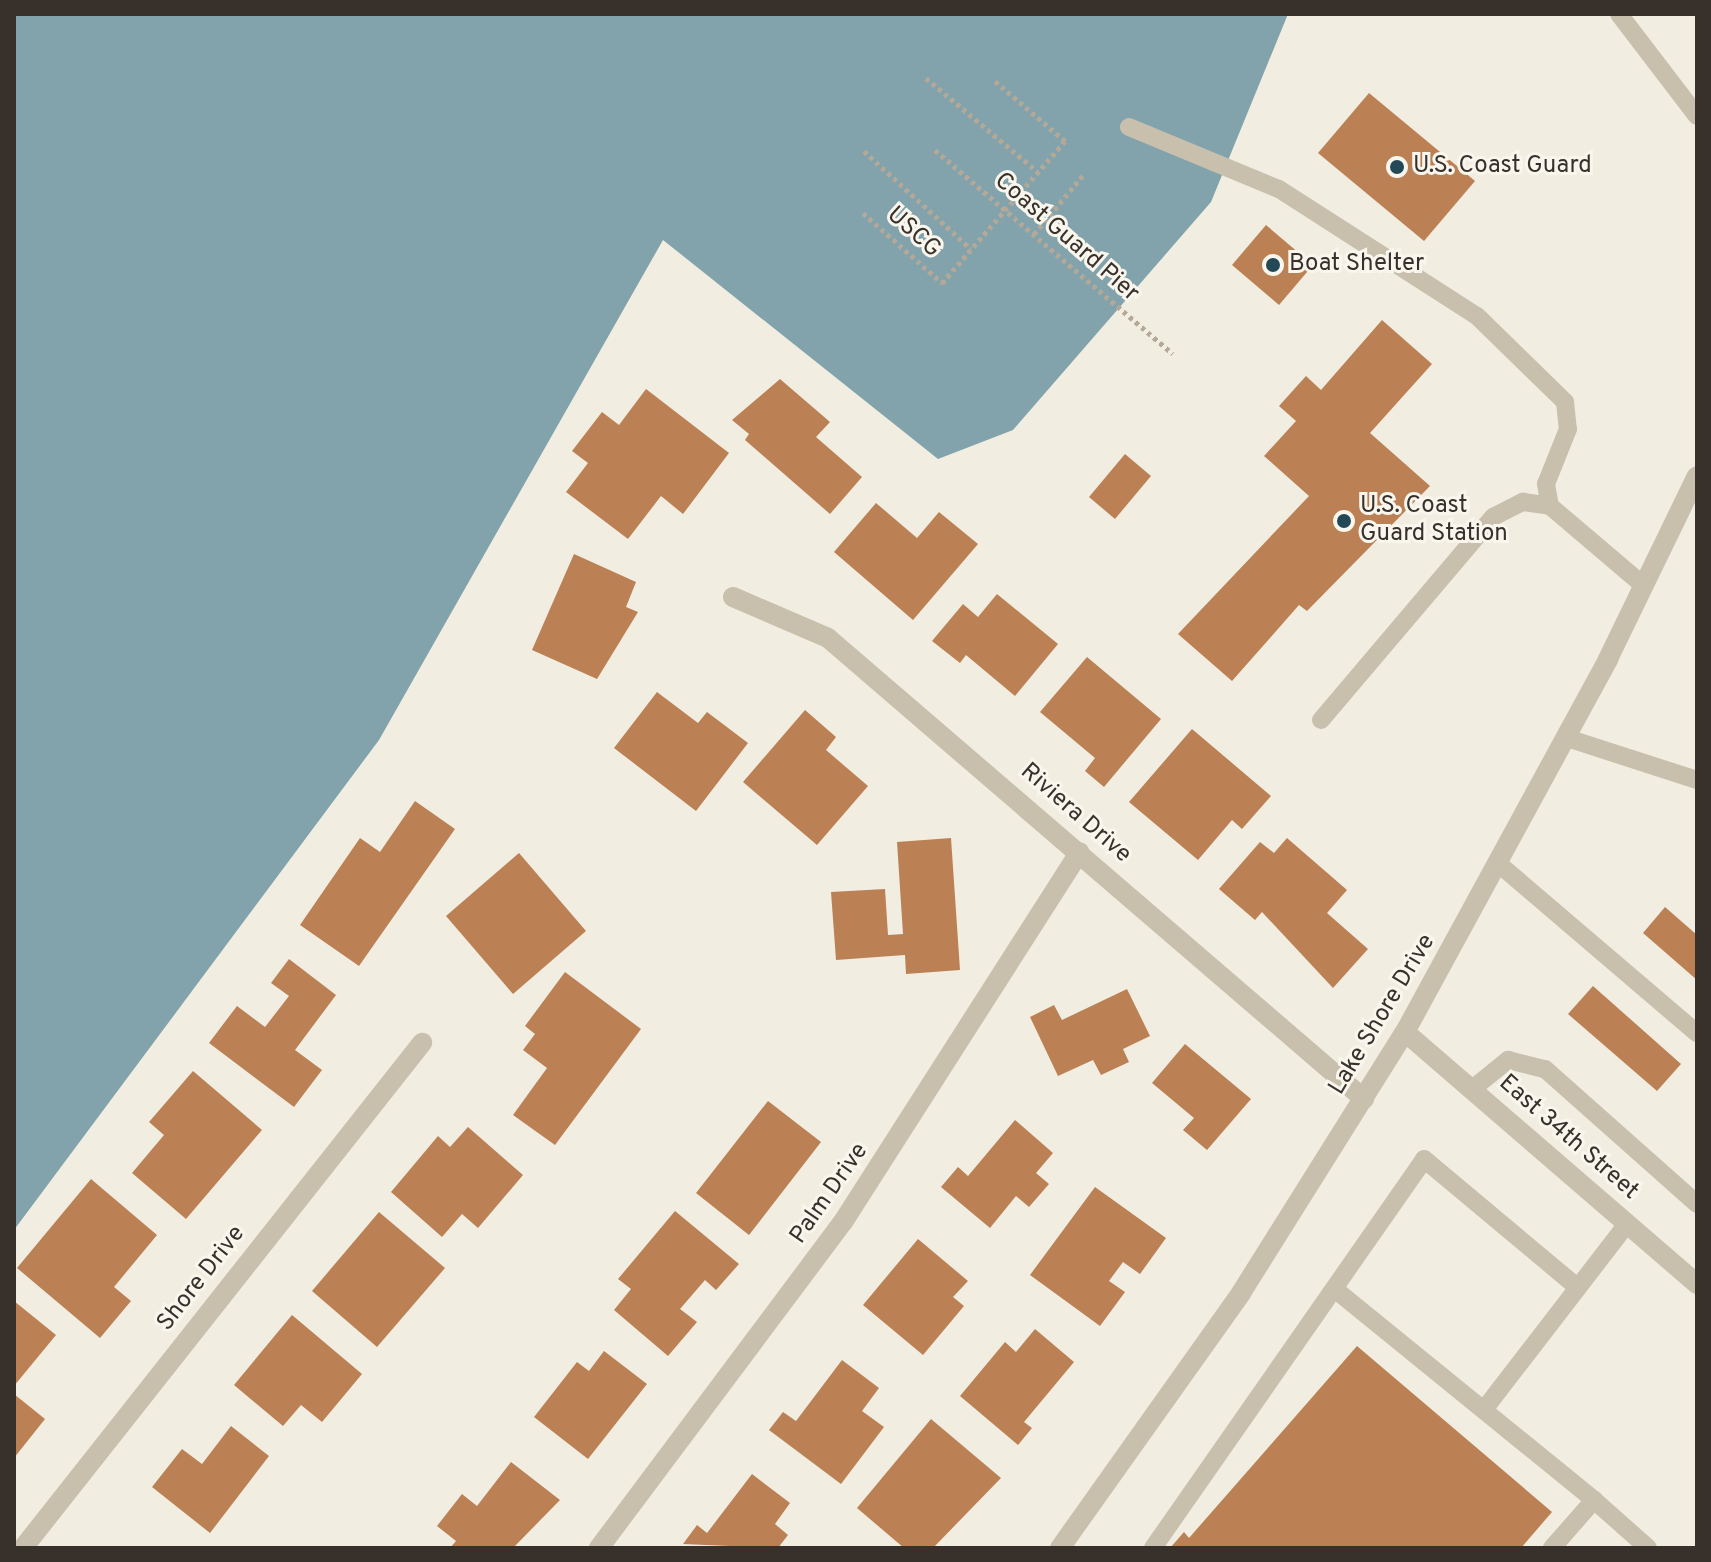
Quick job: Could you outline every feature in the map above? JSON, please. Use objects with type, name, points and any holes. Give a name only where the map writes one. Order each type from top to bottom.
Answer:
[{"type":"street","name":"Lake Shore Drive","points":[[1060,1548],[1241,1293],[1405,1032],[1500,865],[1567,738],[1697,476]]},
{"type":"street","name":"Riviera Drive","points":[[733,597],[828,638],[1364,1099]]},
{"type":"street","name":"Palm Drive","points":[[599,1548],[843,1222],[1080,852]]},
{"type":"street","name":"East 34th Street","points":[[1405,1032],[1697,1284]]},
{"type":"street","name":"Shore Drive","points":[[23,1548],[422,1043]]},
{"type":"lane","points":[[1619,14],[1697,116]]},
{"type":"lane","points":[[1129,127],[1279,189],[1477,316],[1565,402],[1568,429],[1546,484],[1550,506]]},
{"type":"lane","points":[[1321,720],[1493,517],[1523,502],[1550,506],[1644,586]]},
{"type":"lane","points":[[1567,738],[1693,776],[1697,755]]},
{"type":"lane","points":[[1500,865],[1697,1033]]},
{"type":"lane","points":[[1471,1090],[1508,1060],[1545,1069],[1697,1204]]},
{"type":"lane","points":[[1153,1548],[1337,1291],[1424,1159],[1576,1286]]},
{"type":"lane","points":[[1486,1407],[1576,1286],[1627,1224]]},
{"type":"lane","points":[[1337,1291],[1486,1407],[1648,1548]]},
{"type":"lane","points":[[1552,1548],[1594,1500]]},
{"type":"path","points":[[926,78],[1038,172]]},
{"type":"path","name":"USCG","points":[[863,213],[942,283],[1065,141],[995,81]]},
{"type":"path","name":"Coast Guard Pier","points":[[935,150],[1173,354]]},
{"type":"path","name":"USCG","points":[[864,151],[971,249]]},
{"type":"path","points":[[1034,234],[1084,174]]},
{"type":"water","points":[[14,14],[1288,14],[1211,202],[1013,430],[938,459],[663,240],[379,740],[14,1230]]},
{"type":"building","name":"U.S. Coast Guard","points":[[1369,93],[1475,181],[1424,241],[1318,153]]},
{"type":"building","name":"Boat Shelter","points":[[1266,225],[1313,265],[1279,305],[1232,265]]},
{"type":"building","name":"U.S. Coast Guard Station","points":[[1382,320],[1432,364],[1370,433],[1430,486],[1307,611],[1299,605],[1232,681],[1178,634],[1309,496],[1264,456],[1296,421],[1279,406],[1306,376],[1321,390]]},
{"type":"building","points":[[780,379],[830,422],[816,437],[862,477],[830,514],[745,440],[749,434],[732,420]]},
{"type":"building","points":[[646,389],[729,453],[683,514],[661,496],[628,539],[566,492],[588,463],[572,451],[602,412],[619,425]]},
{"type":"building","points":[[1125,454],[1151,476],[1115,519],[1089,497]]},
{"type":"building","points":[[876,503],[917,538],[939,512],[978,544],[913,620],[834,552]]},
{"type":"building","points":[[574,554],[636,582],[626,607],[638,612],[597,679],[532,650]]},
{"type":"building","points":[[997,594],[1058,644],[1015,696],[966,655],[960,663],[932,641],[963,604],[978,617]]},
{"type":"building","points":[[1087,657],[1161,719],[1104,787],[1085,771],[1095,758],[1040,712]]},
{"type":"building","points":[[657,692],[698,723],[707,712],[748,743],[696,811],[614,748]]},
{"type":"building","points":[[805,710],[836,737],[826,750],[868,786],[817,845],[743,782]]},
{"type":"building","points":[[1192,729],[1271,796],[1242,829],[1232,820],[1198,860],[1129,802]]},
{"type":"building","points":[[415,801],[455,829],[359,966],[300,925],[360,838],[380,852]]},
{"type":"building","points":[[951,838],[960,970],[906,974],[905,955],[836,960],[831,892],[885,889],[888,935],[903,934],[897,842]]},
{"type":"building","points":[[1287,838],[1347,890],[1327,913],[1368,949],[1333,988],[1262,912],[1255,920],[1219,889],[1260,842],[1274,853]]},
{"type":"building","points":[[519,853],[586,931],[513,994],[446,916]]},
{"type":"building","points":[[1665,907],[1697,935],[1697,980],[1643,933]]},
{"type":"building","points":[[289,959],[336,995],[295,1050],[322,1070],[294,1107],[209,1043],[237,1006],[265,1027],[289,996],[271,983]]},
{"type":"building","points":[[565,972],[641,1029],[555,1145],[513,1115],[547,1068],[523,1050],[535,1034],[525,1026]]},
{"type":"building","points":[[1593,986],[1681,1064],[1657,1091],[1568,1014]]},
{"type":"building","points":[[1127,989],[1150,1036],[1123,1049],[1129,1062],[1101,1075],[1093,1060],[1058,1076],[1030,1017],[1054,1005],[1062,1020]]},
{"type":"building","points":[[1185,1044],[1251,1099],[1207,1150],[1183,1130],[1194,1118],[1152,1083]]},
{"type":"building","points":[[193,1071],[262,1130],[186,1219],[132,1173],[164,1135],[149,1122]]},
{"type":"building","points":[[768,1101],[821,1142],[749,1235],[696,1193]]},
{"type":"building","points":[[1015,1120],[1053,1153],[1036,1173],[1049,1184],[1029,1207],[1016,1196],[990,1228],[941,1187],[958,1167],[968,1176]]},
{"type":"building","points":[[468,1127],[523,1175],[478,1228],[462,1214],[442,1237],[391,1192],[438,1136],[450,1147]]},
{"type":"building","points":[[91,1179],[157,1235],[114,1287],[131,1301],[100,1338],[17,1268]]},
{"type":"building","points":[[1095,1187],[1166,1238],[1140,1274],[1123,1262],[1109,1281],[1125,1292],[1100,1326],[1030,1275]]},
{"type":"building","points":[[675,1211],[739,1264],[716,1290],[705,1280],[680,1309],[697,1322],[668,1356],[614,1310],[631,1289],[618,1279]]},
{"type":"building","points":[[379,1212],[445,1268],[377,1347],[312,1291]]},
{"type":"building","points":[[918,1239],[968,1281],[953,1297],[964,1306],[923,1355],[863,1305]]},
{"type":"building","points":[[14,1301],[56,1335],[14,1386]]},
{"type":"building","points":[[292,1315],[362,1374],[322,1422],[301,1405],[283,1426],[234,1385]]},
{"type":"building","points":[[1035,1329],[1074,1362],[1024,1422],[1032,1428],[1018,1445],[960,1396],[1005,1342],[1016,1352]]},
{"type":"building","points":[[1357,1346],[1552,1512],[1521,1548],[1170,1548],[1184,1532],[1189,1538]]},
{"type":"building","points":[[604,1351],[647,1384],[588,1459],[534,1417],[577,1362],[589,1371]]},
{"type":"building","points":[[842,1360],[879,1388],[862,1411],[884,1427],[841,1484],[769,1430],[783,1412],[796,1421]]},
{"type":"building","points":[[14,1394],[45,1419],[14,1458]]},
{"type":"building","points":[[931,1419],[1001,1478],[933,1548],[904,1548],[857,1508]]},
{"type":"building","points":[[231,1426],[269,1456],[210,1533],[152,1487],[182,1449],[202,1464]]},
{"type":"building","points":[[511,1462],[560,1500],[513,1548],[450,1548],[456,1541],[437,1526],[462,1494],[477,1506]]},
{"type":"building","points":[[752,1474],[790,1503],[775,1524],[788,1535],[778,1548],[683,1544],[697,1525],[707,1533]]},
{"type":"place","name":"U.S. Coast Guard","points":[[1397,167]]},
{"type":"place","name":"Boat Shelter","points":[[1273,265]]},
{"type":"place","name":"U.S. Coast Guard Station","points":[[1344,521]]}]
